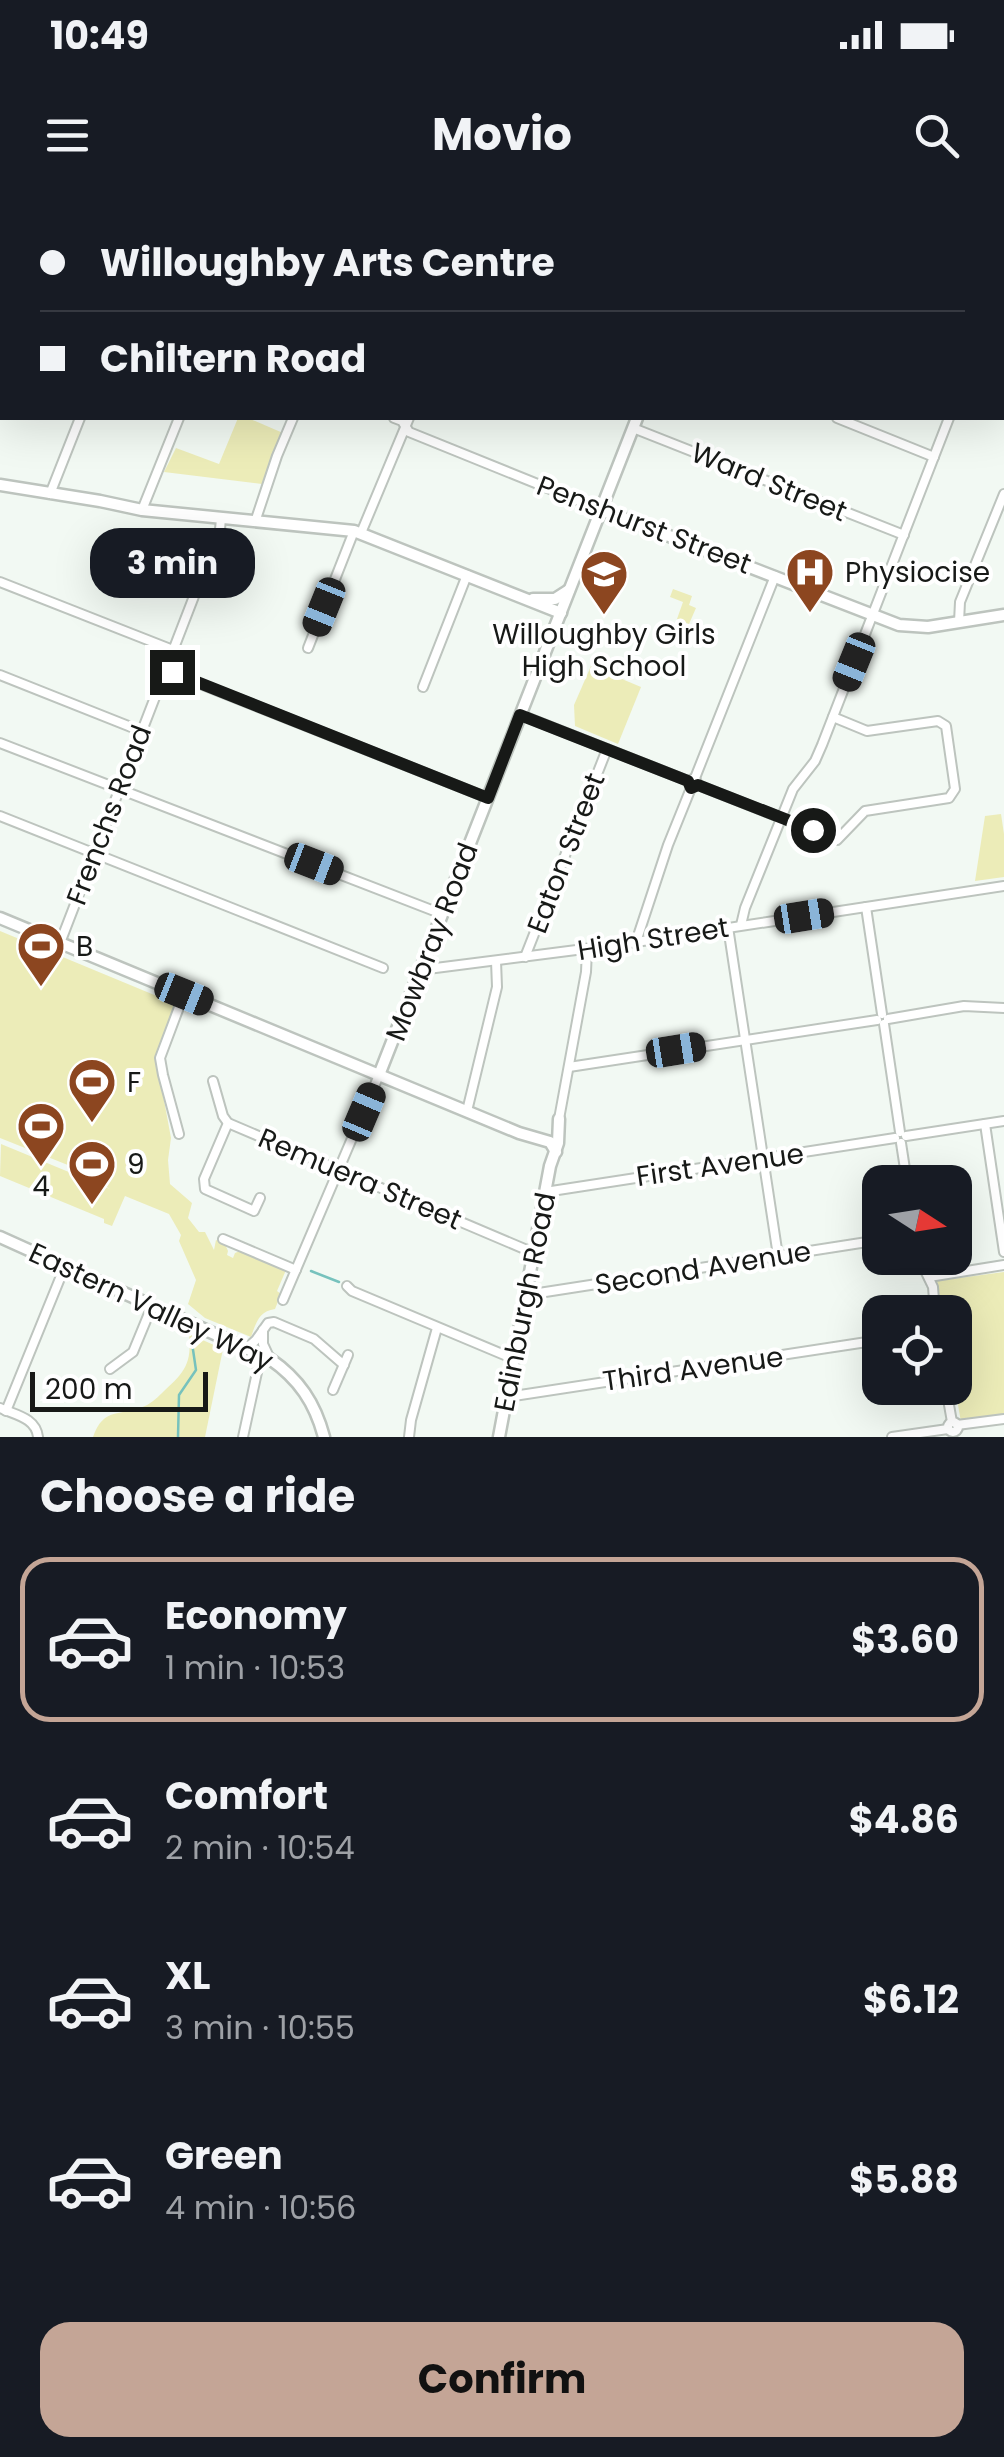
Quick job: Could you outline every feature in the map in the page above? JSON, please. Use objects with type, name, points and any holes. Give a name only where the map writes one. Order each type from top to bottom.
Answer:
[{"type":"main road","name":"Mowbray Road","points":[[379,1074],[635,423]]},
{"type":"main road","points":[[0,484],[142,510],[358,532],[561,613]]},
{"type":"main road","name":"Penshurst Street","points":[[602,510],[909,628],[1004,616]]},
{"type":"main road","points":[[528,600],[554,599],[572,585]]},
{"type":"main road","points":[[0,918],[467,1111],[551,1152],[551,1138],[558,1125]]},
{"type":"main road","name":"Edinburgh Road","points":[[499,1437],[551,1152]]},
{"type":"main road","name":"Eastern Valley Way","points":[[0,1237],[265,1357],[288,1373],[306,1393],[324,1437]]},
{"type":"street","points":[[50,494],[79,420]]},
{"type":"street","points":[[142,510],[179,420]]},
{"type":"street","points":[[255,522],[292,420]]},
{"type":"street","points":[[841,420],[934,456]]},
{"type":"street","points":[[741,925],[794,788],[815,761],[948,420]]},
{"type":"street","points":[[308,648],[407,422]]},
{"type":"street","name":"Penshurst Street","points":[[407,422],[412,433],[602,510]]},
{"type":"street","name":"Ward Street","points":[[635,423],[904,535]]},
{"type":"street","points":[[959,622],[960,602],[1004,494]]},
{"type":"street","name":"Frenchs Road","points":[[60,943],[221,519]]},
{"type":"street","points":[[422,687],[467,575]]},
{"type":"street","points":[[636,942],[668,845],[775,576]]},
{"type":"street","points":[[0,582],[172,650]]},
{"type":"street","points":[[165,670],[488,798]]},
{"type":"street","points":[[0,675],[142,731]]},
{"type":"street","points":[[520,715],[837,840],[865,812],[950,798],[954,790],[946,726],[938,721],[868,731],[833,717]]},
{"type":"street","points":[[0,742],[442,914]]},
{"type":"street","name":"Eaton Street","points":[[525,958],[607,749]]},
{"type":"street","points":[[0,816],[384,968]]},
{"type":"street","name":"High Street","points":[[420,970],[525,958],[1004,886]]},
{"type":"street","points":[[866,907],[904,1165]]},
{"type":"street","points":[[728,928],[778,1256]]},
{"type":"street","points":[[558,1125],[587,949]]},
{"type":"street","points":[[467,1111],[497,987],[496,962]]},
{"type":"street","points":[[180,1134],[160,1058],[184,994]]},
{"type":"street","points":[[569,1066],[964,1006],[1004,1008]]},
{"type":"street","points":[[283,1300],[379,1074]]},
{"type":"street","name":"Remuera Street","points":[[213,1081],[228,1123],[534,1253]]},
{"type":"street","name":"First Avenue","points":[[546,1192],[1004,1121]]},
{"type":"street","points":[[228,1123],[204,1179],[204,1188],[254,1211],[260,1198]]},
{"type":"street","points":[[985,1124],[1004,1252]]},
{"type":"street","points":[[224,1239],[296,1270]]},
{"type":"street","name":"Second Avenue","points":[[526,1294],[862,1243]]},
{"type":"street","points":[[932,1295],[929,1277],[1004,1265]]},
{"type":"street","points":[[38,1437],[32,1422],[3,1409],[65,1266]]},
{"type":"street","points":[[346,1286],[514,1359]]},
{"type":"street","points":[[110,1369],[133,1352],[152,1306]]},
{"type":"street","points":[[247,1348],[271,1322],[296,1331],[346,1360],[333,1390]]},
{"type":"street","points":[[409,1437],[410,1420],[437,1328]]},
{"type":"street","points":[[243,1437],[265,1357],[263,1330]]},
{"type":"street","name":"Third Avenue","points":[[507,1397],[862,1343]]},
{"type":"street","points":[[892,1437],[1004,1419]]},
{"type":"green space","points":[[237,420],[253,420],[283,433],[262,484],[164,472],[176,448],[219,464]]},
{"type":"green space","points":[[673,589],[692,596],[689,605],[696,608],[689,624],[677,619],[683,602],[670,597]]},
{"type":"green space","points":[[591,666],[641,687],[618,744],[575,726],[574,705]]},
{"type":"green space","points":[[1001,814],[1004,877],[975,881],[985,816]]},
{"type":"green space","points":[[0,931],[176,1004],[156,1057],[171,1138],[170,1184],[192,1203],[188,1218],[199,1232],[205,1232],[214,1250],[216,1240],[225,1244],[227,1255],[233,1258],[240,1251],[286,1270],[275,1309],[262,1315],[251,1337],[205,1318],[188,1304],[196,1280],[179,1241],[181,1235],[169,1214],[125,1196],[112,1226],[104,1223],[104,1219],[0,1176],[1,1144],[110,1189],[105,1186],[108,1181],[0,1138]]},
{"type":"green space","points":[[1004,1272],[1004,1415],[961,1422],[958,1405],[972,1405],[972,1295],[939,1295],[937,1281]]},
{"type":"green space","points":[[189,1334],[223,1349],[205,1437],[93,1437],[108,1416],[148,1405],[177,1378],[188,1360]]},
{"type":"waterway","points":[[311,1271],[339,1282]]},
{"type":"waterway","points":[[178,1437],[179,1395],[196,1370],[192,1343],[195,1336]]},
{"type":"place","name":"Physiocise","points":[[810,614]]},
{"type":"place","name":"Willoughby Girls High School","points":[[604,616]]},
{"type":"place","name":"B","points":[[41,988]]},
{"type":"place","name":"F","points":[[92,1124]]},
{"type":"place","name":"4","points":[[41,1168]]},
{"type":"place","name":"9","points":[[92,1206]]},
{"type":"route","points":[[172,672],[488,798],[520,715],[688,781],[691,788],[698,785],[813,830]]}]
